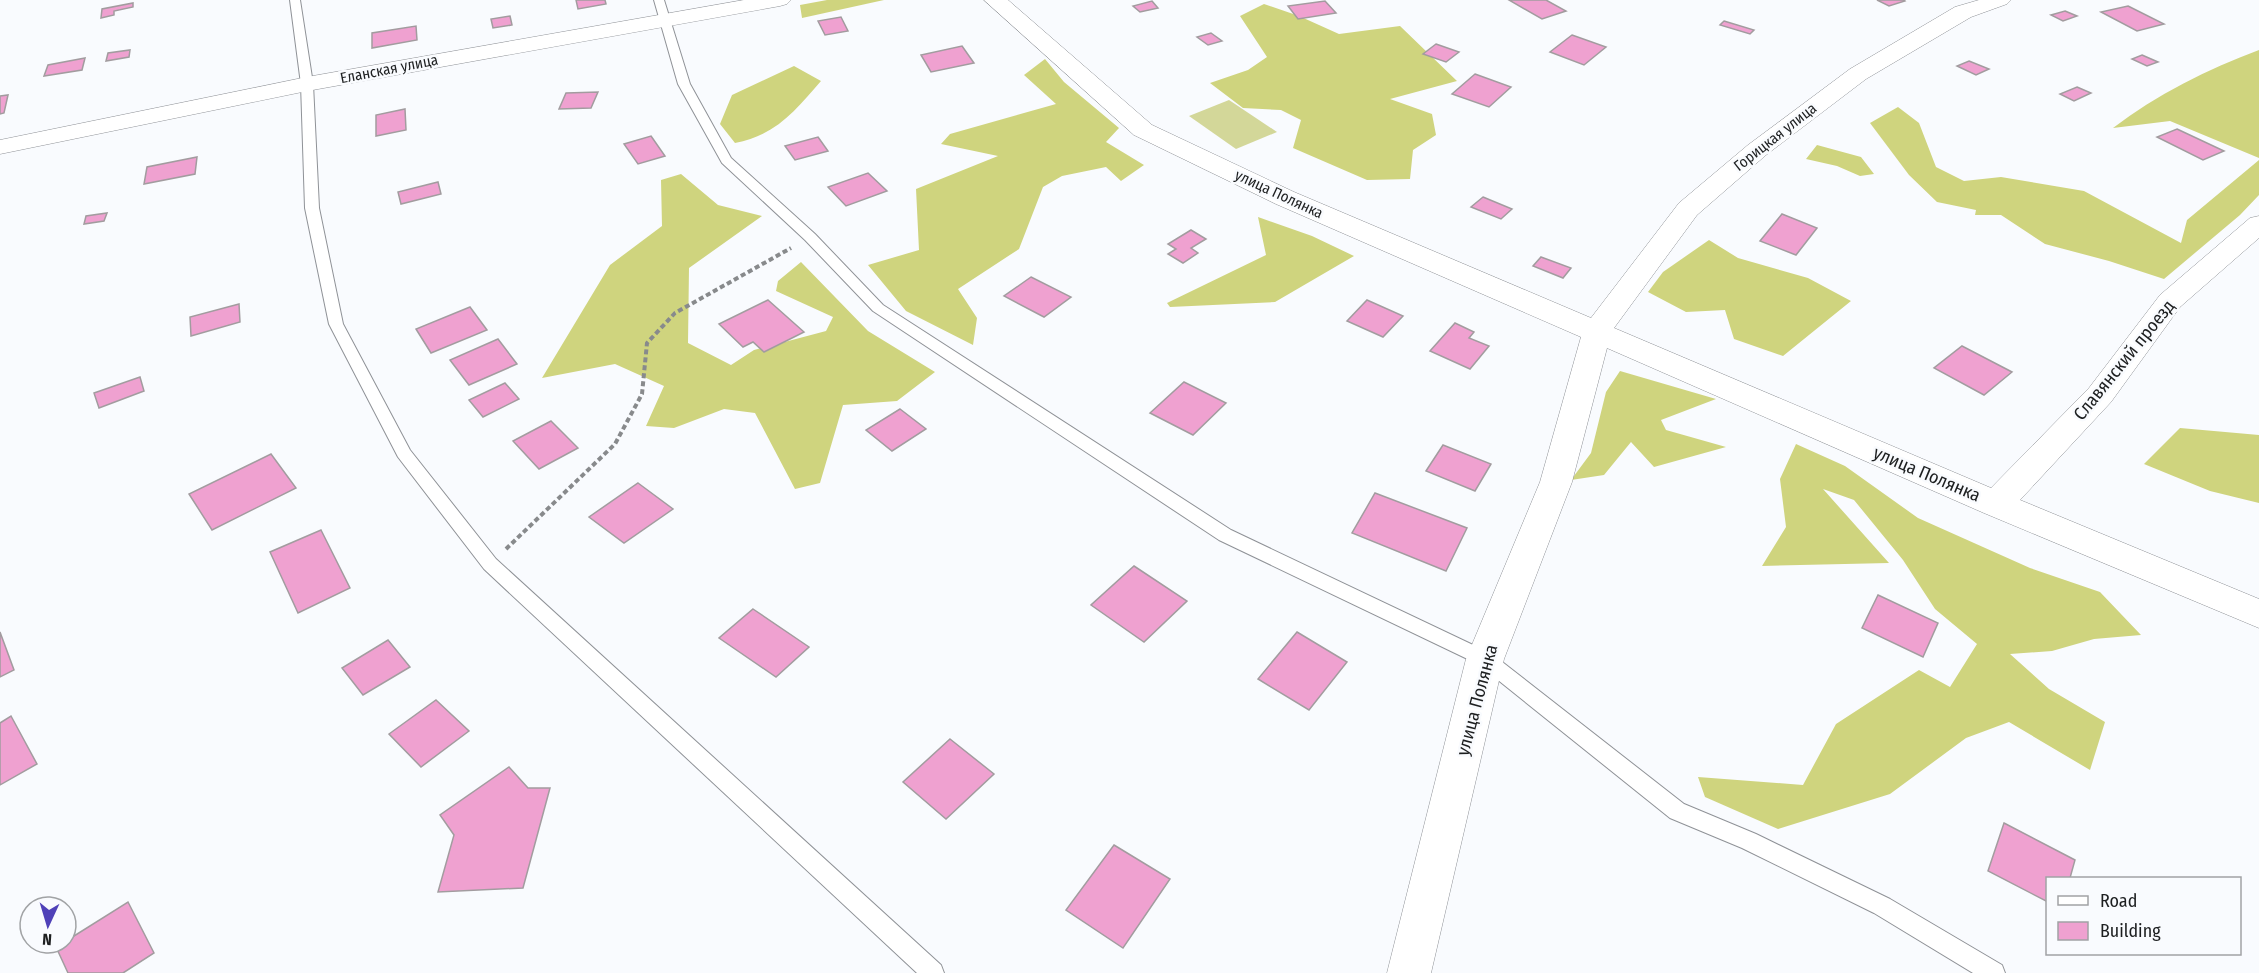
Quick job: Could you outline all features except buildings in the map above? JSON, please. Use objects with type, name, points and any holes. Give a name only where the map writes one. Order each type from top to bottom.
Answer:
[{"type":"street","name":"Еланская улица","points":[[0,147],[661,10],[780,0]]},
{"type":"street","name":"улица Полянка","points":[[995,0],[1143,130],[1285,198],[1996,504],[2259,614]]},
{"type":"street","name":"Горицкая улица","points":[[1597,331],[1688,209],[1757,150],[1858,74],[1963,12],[2000,0]]},
{"type":"street","name":"Славянский проезд","points":[[1996,504],[2100,395],[2170,301],[2259,225]]},
{"type":"street","name":"улица Полянка","points":[[1409,973],[1485,659],[1556,482],[1597,331]]},
{"type":"lane","points":[[295,0],[307,84],[312,208],[336,324],[404,453],[490,564],[933,973]]},
{"type":"lane","points":[[661,10],[684,84],[726,159],[810,237],[878,308],[1226,535],[1485,659],[1677,811],[1749,841],[1882,906],[1994,973]]},
{"type":"path","points":[[490,564],[615,444],[642,394],[647,343],[675,314],[810,237]]},
{"type":"green space","points":[[827,0],[884,0],[802,18],[800,5]]},
{"type":"green space","points":[[1264,4],[1299,16],[1339,34],[1400,26],[1457,81],[1390,99],[1432,114],[1436,135],[1413,150],[1410,179],[1367,180],[1293,148],[1301,120],[1281,110],[1243,108],[1210,83],[1248,70],[1267,57],[1240,16]]},
{"type":"green space","points":[[2259,50],[2259,158],[2170,121],[2113,128],[2183,84]]},
{"type":"green space","points":[[1045,59],[1064,82],[1119,128],[1106,142],[1144,165],[1121,181],[1106,167],[1062,176],[1043,187],[1019,249],[958,289],[977,318],[973,345],[906,311],[868,265],[919,250],[916,189],[998,156],[941,144],[950,134],[1056,104],[1024,75]]},
{"type":"green space","points":[[794,66],[821,81],[793,112],[773,128],[749,140],[735,143],[720,124],[732,95]]},
{"type":"green space","points":[[1229,100],[1277,132],[1236,149],[1189,116]]},
{"type":"green space","points":[[1898,107],[1919,123],[1936,167],[1964,181],[2001,177],[2084,191],[2181,243],[2187,220],[2259,160],[2259,195],[2240,215],[2164,279],[2045,244],[2001,215],[1975,215],[1976,210],[1937,202],[1909,175],[1870,123]]},
{"type":"green space","points":[[1817,145],[1861,157],[1874,174],[1860,176],[1837,166],[1806,159]]},
{"type":"green space","points":[[681,174],[718,205],[762,216],[689,268],[688,343],[731,365],[754,350],[826,331],[833,317],[776,291],[778,281],[801,262],[868,331],[935,372],[897,401],[843,405],[820,483],[795,489],[755,413],[724,409],[674,428],[646,426],[664,386],[615,364],[542,378],[610,265],[662,226],[661,180]]},
{"type":"green space","points":[[1258,217],[1312,236],[1354,256],[1275,302],[1170,307],[1167,303],[1266,255]]},
{"type":"green space","points":[[1709,240],[1738,258],[1808,278],[1851,301],[1783,356],[1734,339],[1725,310],[1686,312],[1648,292],[1663,272]]},
{"type":"green space","points":[[1620,371],[1716,399],[1661,420],[1666,430],[1726,447],[1654,467],[1631,442],[1604,475],[1571,480],[1591,453],[1606,392]]},
{"type":"green space","points":[[2180,428],[2259,435],[2259,503],[2210,491],[2144,464]]},
{"type":"green space","points":[[1796,444],[1845,466],[1918,518],[2030,568],[2100,592],[2141,635],[2094,639],[2052,651],[2010,654],[2049,689],[2105,722],[2090,770],[2009,722],[1966,738],[1890,794],[1778,829],[1705,797],[1698,777],[1803,785],[1836,724],[1919,670],[1950,687],[1977,644],[1935,609],[1903,560],[1854,500],[1823,489],[1889,563],[1762,566],[1786,527],[1780,479]]}]
